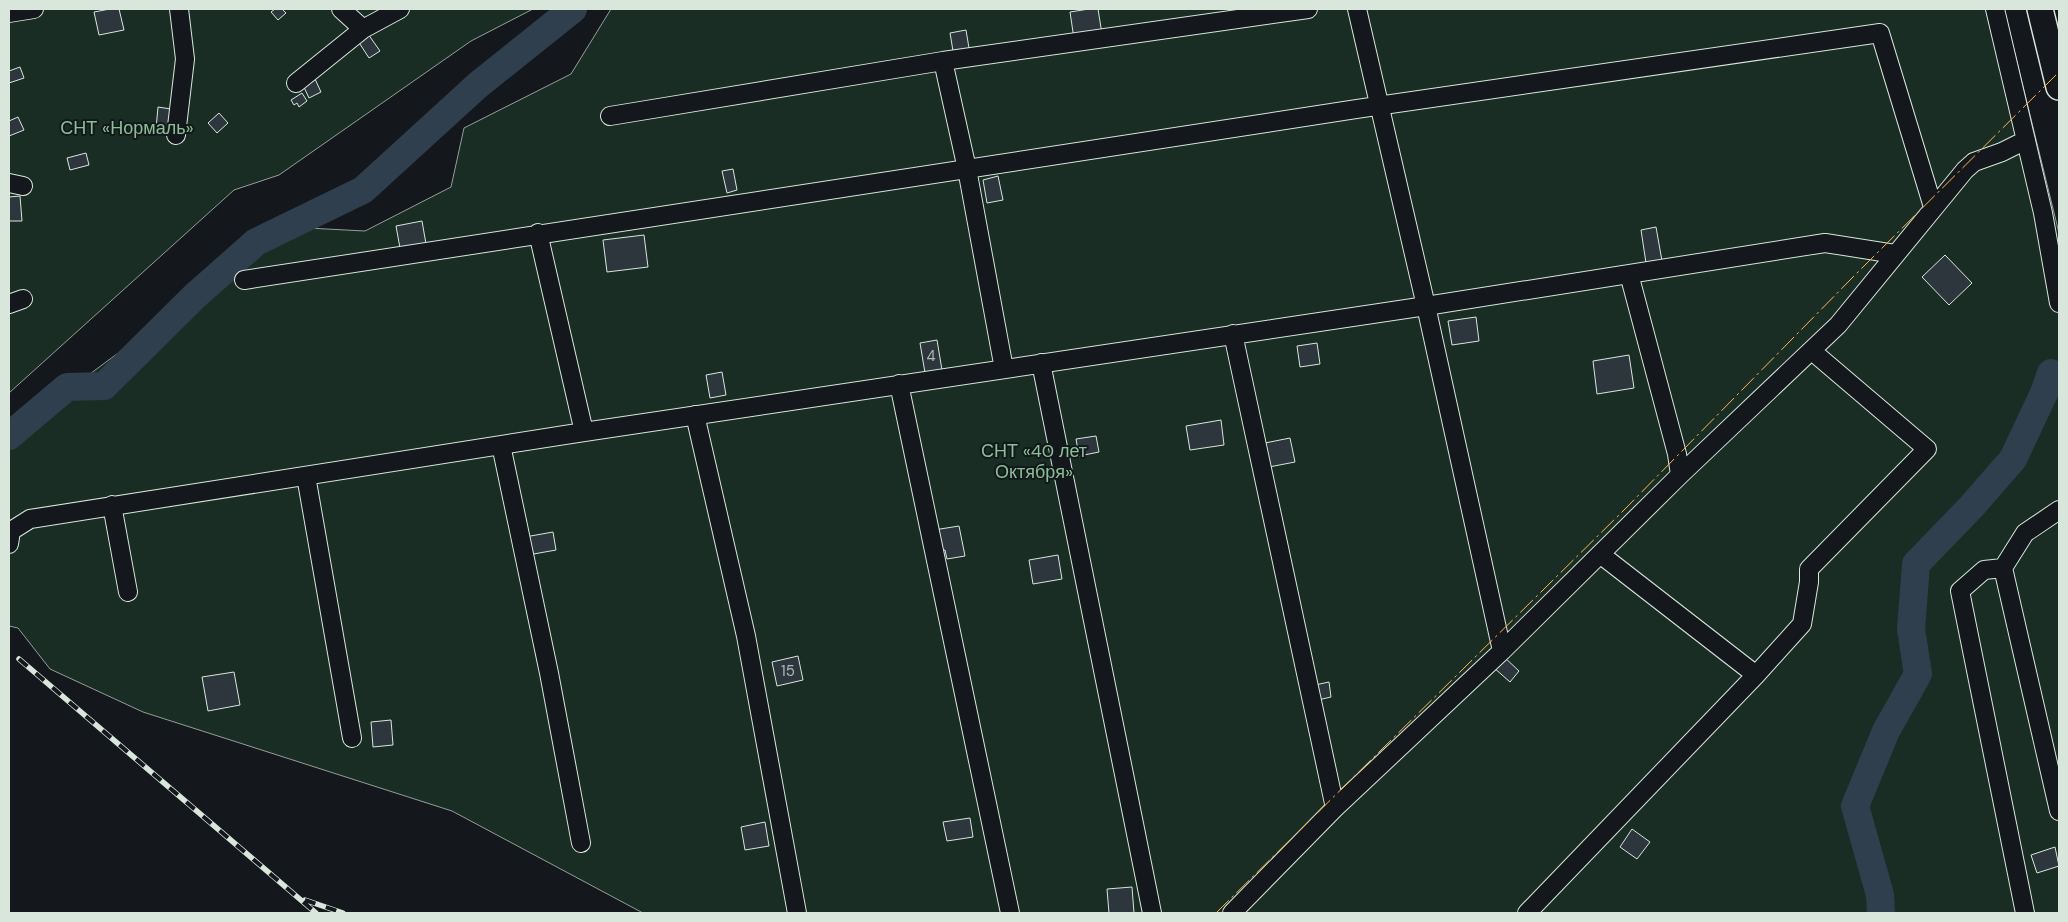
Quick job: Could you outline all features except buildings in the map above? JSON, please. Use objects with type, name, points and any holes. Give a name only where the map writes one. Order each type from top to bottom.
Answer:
[{"type":"highway","points":[[2040,9],[2059,87]]},
{"type":"street","points":[[9,13],[34,9]]},
{"type":"street","points":[[176,135],[185,59],[179,9]]},
{"type":"street","points":[[341,9],[363,29]]},
{"type":"street","points":[[296,83],[363,29],[400,9]]},
{"type":"street","points":[[610,116],[943,61],[1308,9]]},
{"type":"street","points":[[1357,9],[1426,306],[1502,651]]},
{"type":"street","points":[[1995,9],[2043,213],[2059,303]]},
{"type":"street","points":[[244,280],[538,233],[1380,105],[1880,32],[1933,207]]},
{"type":"street","points":[[943,61],[966,169],[1004,369]]},
{"type":"street","points":[[1232,913],[1335,808],[1502,651],[1680,475],[1838,325],[1965,170],[1974,162],[2002,152],[2026,140]]},
{"type":"street","points":[[538,233],[584,432]]},
{"type":"street","points":[[9,544],[11,531],[30,519],[584,432],[1426,306],[1825,243],[1895,254]]},
{"type":"street","points":[[1629,274],[1677,454],[1680,475]]},
{"type":"street","points":[[1232,334],[1335,808]]},
{"type":"street","points":[[1527,913],[1756,675],[1802,624],[1809,582],[1809,569],[1927,449],[1812,351]]},
{"type":"street","points":[[1042,363],[1152,913]]},
{"type":"street","points":[[899,384],[1010,913]]},
{"type":"street","points":[[695,415],[746,636],[797,913]]},
{"type":"street","points":[[502,445],[549,673],[581,843]]},
{"type":"street","points":[[306,476],[352,738]]},
{"type":"street","points":[[112,505],[128,592]]},
{"type":"street","points":[[2059,510],[2026,533],[2003,568],[2059,811]]},
{"type":"street","points":[[1600,554],[1756,675]]},
{"type":"street","points":[[2003,568],[1984,570],[1960,591],[2025,913]]},
{"type":"green space","name":"СНТ «Нормаль»","points":[[9,9],[533,9],[471,41],[279,175],[234,190],[9,393]]},
{"type":"green space","name":"СНТ «40 лет Октября»","points":[[611,9],[2004,9],[2059,233],[2059,913],[643,913],[452,811],[143,712],[50,669],[18,628],[9,626],[9,434],[288,227],[365,231],[451,187],[464,128],[571,74]]},
{"type":"waterway","points":[[9,436],[67,387],[104,386],[196,295],[256,242],[363,190],[478,85],[573,9]]},
{"type":"waterway","points":[[1881,913],[1880,895],[1855,806],[1886,731],[1918,674],[1911,629],[1916,564],[1972,506],[2013,459],[2044,393],[2051,373]]},
{"type":"railway","points":[[19,659],[316,913]]},
{"type":"railway","points":[[305,900],[343,913]]},
{"type":"power","points":[[1216,913],[1624,510],[1854,276],[2059,72]]}]
